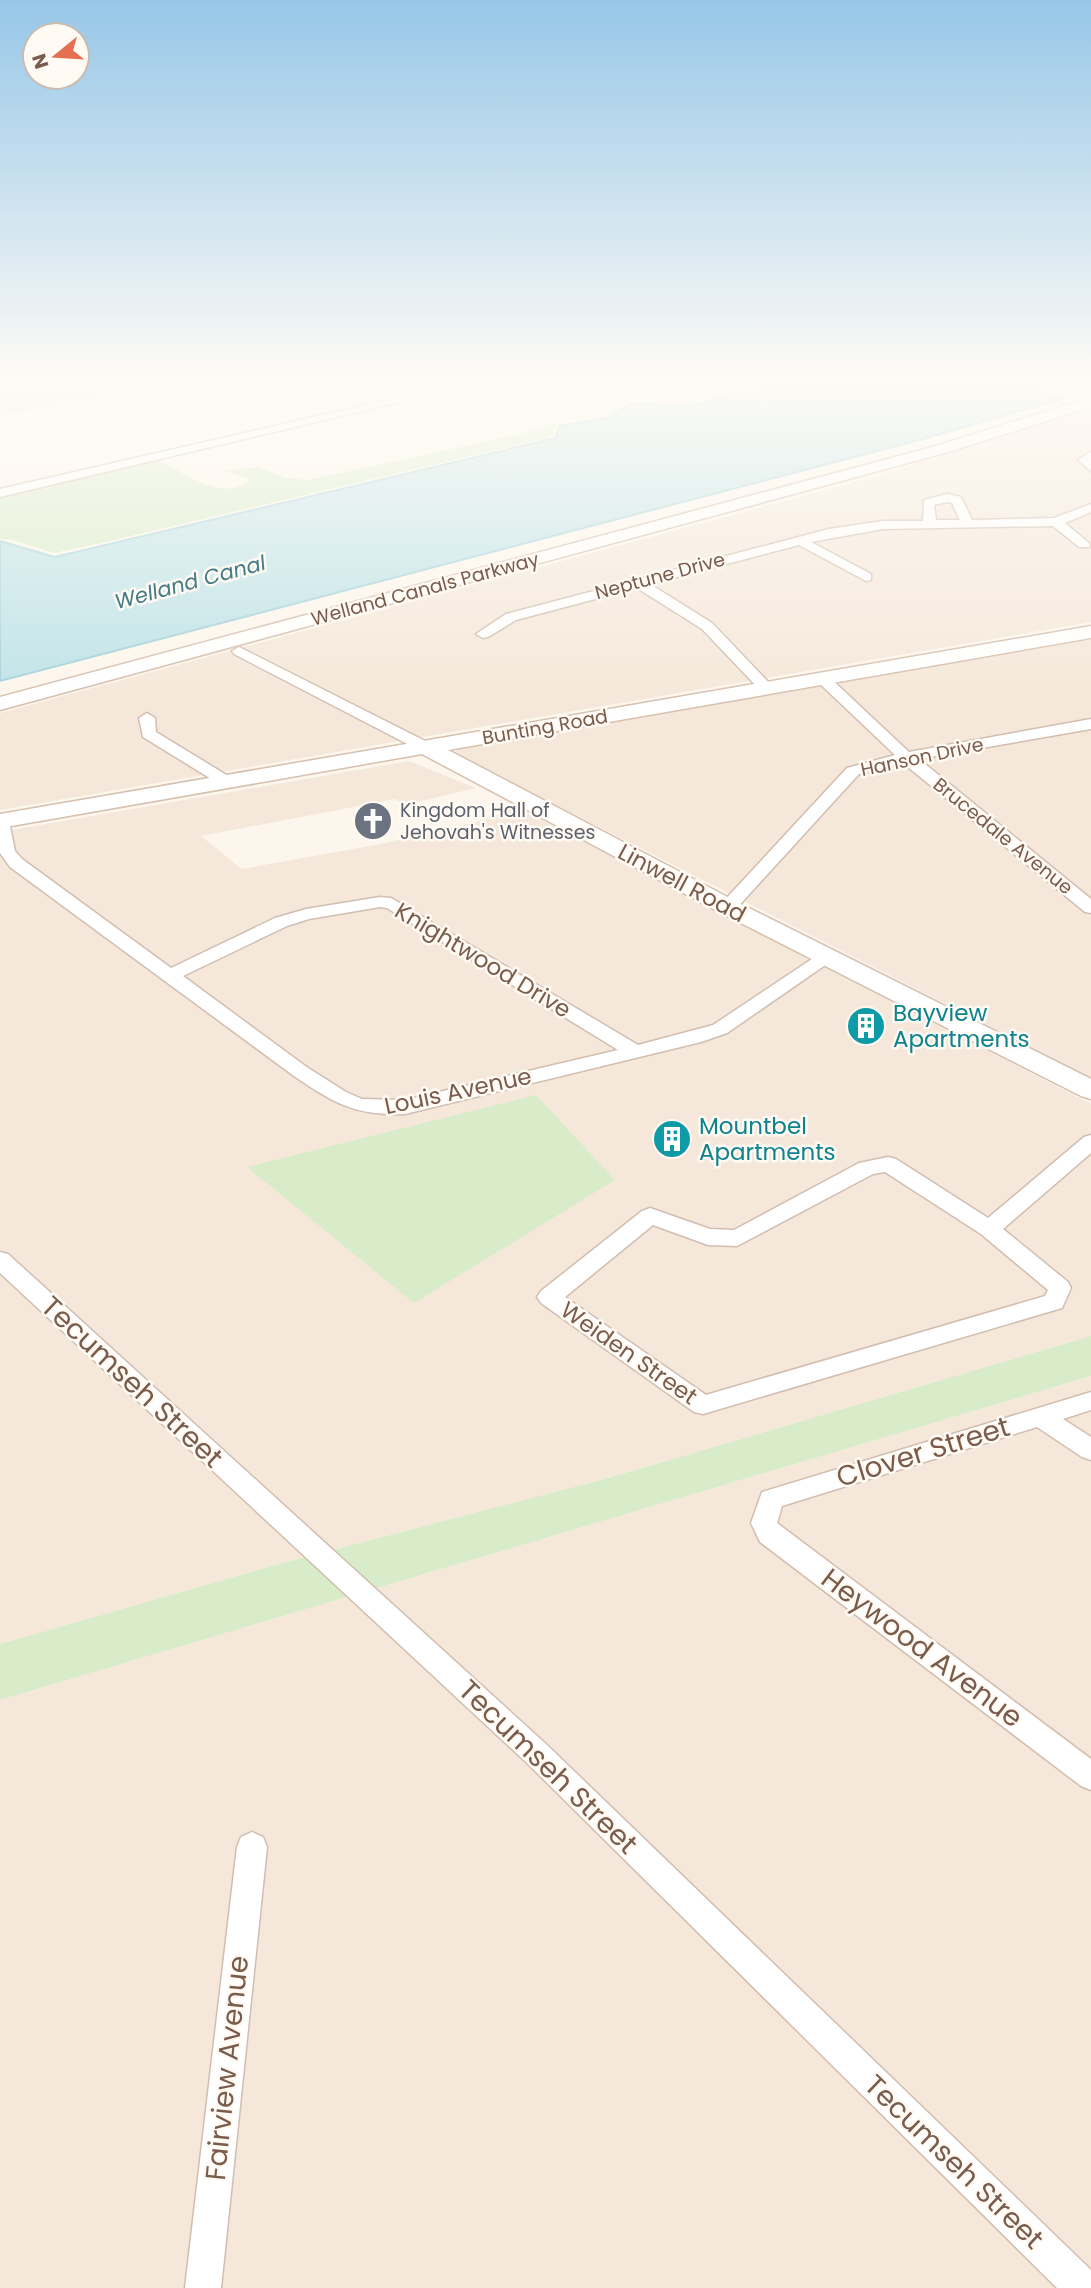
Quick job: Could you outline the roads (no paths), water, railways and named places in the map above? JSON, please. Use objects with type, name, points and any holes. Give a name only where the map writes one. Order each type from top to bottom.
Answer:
[{"type":"main road","name":"Welland Canals Parkway","points":[[0,704],[795,489]]},
{"type":"main road","name":"Bunting Road","points":[[1,821],[1091,632]]},
{"type":"main road","name":"Linwell Road","points":[[425,747],[728,907],[1091,1090]]},
{"type":"street","points":[[0,493],[18,489]]},
{"type":"street","points":[[930,526],[928,503],[947,498],[957,500],[968,524]]},
{"type":"street","name":"Neptune Drive","points":[[483,634],[511,617],[799,540],[883,525],[1056,522],[1091,508]]},
{"type":"street","points":[[1056,522],[1084,544]]},
{"type":"street","points":[[799,540],[866,577]]},
{"type":"street","points":[[637,582],[706,626],[767,689]]},
{"type":"street","name":"Linwell Road","points":[[239,651],[425,747]]},
{"type":"street","name":"Brucedale Avenue","points":[[823,679],[906,757],[1091,908]]},
{"type":"street","points":[[147,718],[148,734],[227,782]]},
{"type":"street","name":"Hanson Drive","points":[[728,907],[853,771],[906,757],[1089,726]]},
{"type":"street","name":"Louis Avenue","points":[[1,821],[7,851],[16,863],[168,976],[350,1105],[373,1109],[405,1107],[720,1029],[828,957]]},
{"type":"street","name":"Knightwood Drive","points":[[168,976],[281,922],[306,914],[380,902],[391,903],[635,1052]]},
{"type":"street","points":[[989,1229],[1091,1142]]},
{"type":"street","name":"Weiden Street","points":[[888,1164],[989,1229],[1060,1288],[1054,1302],[703,1405],[549,1297],[650,1216],[708,1237],[737,1238],[867,1168],[888,1164]]},
{"type":"street","name":"Tecumseh Street","points":[[0,1260],[537,1754],[1083,2288]]},
{"type":"street","name":"Clover Street","points":[[766,1514],[771,1499],[1091,1401]]},
{"type":"street","points":[[1041,1417],[1091,1450]]},
{"type":"street","name":"Heywood Avenue","points":[[766,1514],[764,1523],[769,1534],[1091,1776]]},
{"type":"street","name":"Fairview Avenue","points":[[203,2288],[252,1847]]},
{"type":"water","name":"Welland Canal","points":[[342,489],[733,489],[0,681],[0,541],[55,557]]},
{"type":"place","name":"Kingdom Hall of Jehovah's Witnesses","points":[[373,821]]},
{"type":"place","name":"Bayview Apartments","points":[[866,1026]]},
{"type":"place","name":"Mountbel Apartments","points":[[672,1139]]}]
